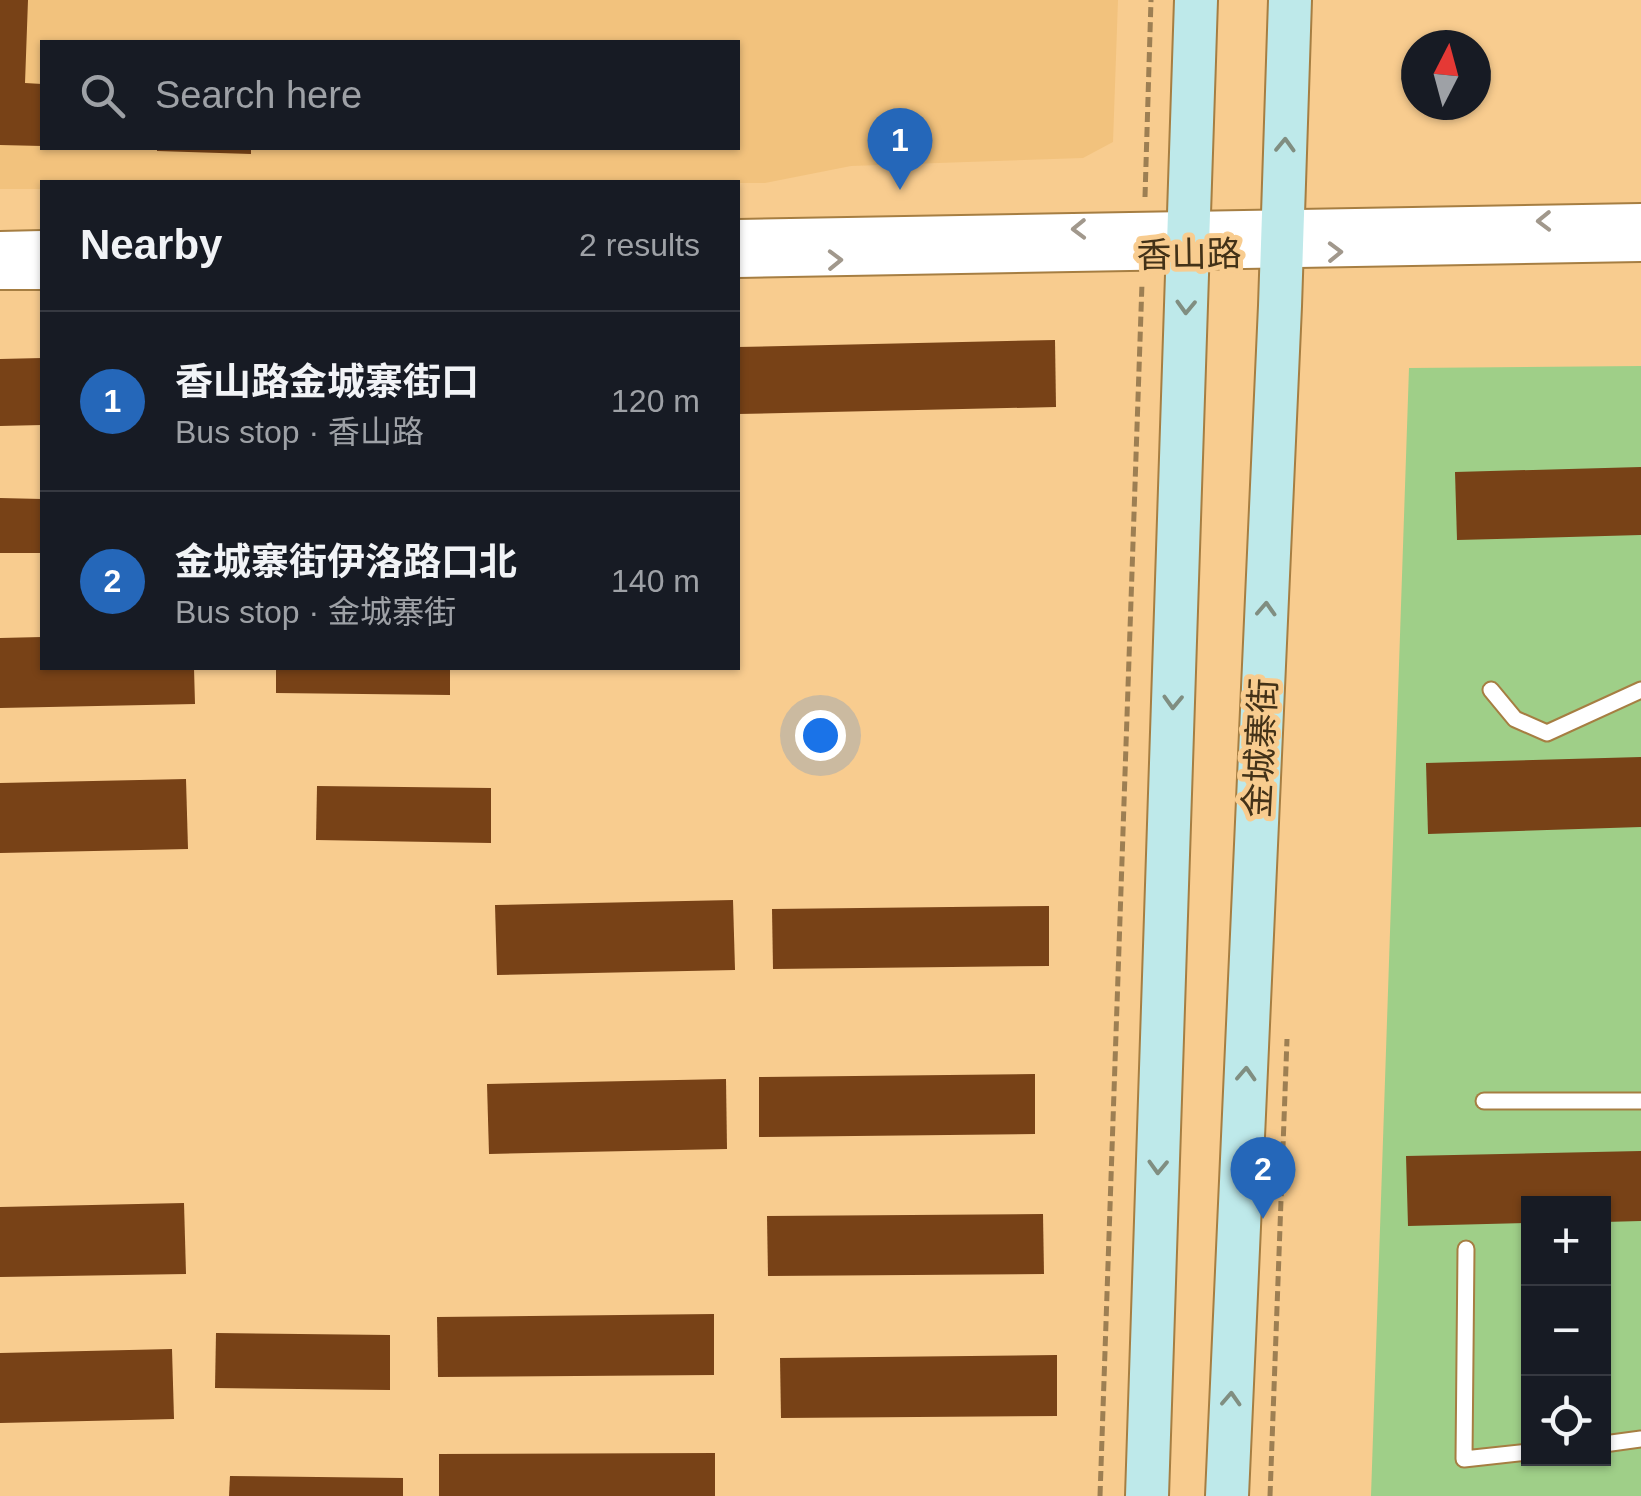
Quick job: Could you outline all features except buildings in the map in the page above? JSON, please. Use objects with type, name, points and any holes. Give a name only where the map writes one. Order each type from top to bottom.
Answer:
[{"type":"main road","points":[[1147,1496],[1196,0]]},
{"type":"main road","name":"金城寨街","points":[[1227,1496],[1290,0]]},
{"type":"street","name":"香山路","points":[[740,235],[1188,241],[1641,219]]},
{"type":"street","name":"香山路","points":[[1282,239],[1641,246]]},
{"type":"street","name":"香山路","points":[[740,262],[1144,241]]},
{"type":"street","points":[[0,247],[40,246]]},
{"type":"street","points":[[0,274],[40,274]]},
{"type":"lane","points":[[1490,690],[1515,719],[1546,733],[1641,690]]},
{"type":"lane","points":[[1484,1101],[1641,1101]]},
{"type":"lane","points":[[1466,1249],[1464,1459],[1521,1453]]},
{"type":"lane","points":[[1611,1443],[1641,1440]]},
{"type":"path","points":[[1100,1496],[1152,0]]},
{"type":"shaded area","points":[[0,0],[1118,0],[1113,142],[1083,158],[851,166],[765,183],[40,180],[40,189],[0,189]]},
{"type":"green space","points":[[1641,366],[1641,1496],[1371,1496],[1409,368]]},
{"type":"place","name":"香山路金城寨街口","points":[[900,190]]},
{"type":"place","name":"金城寨街伊洛路口北","points":[[1263,1219]]}]
